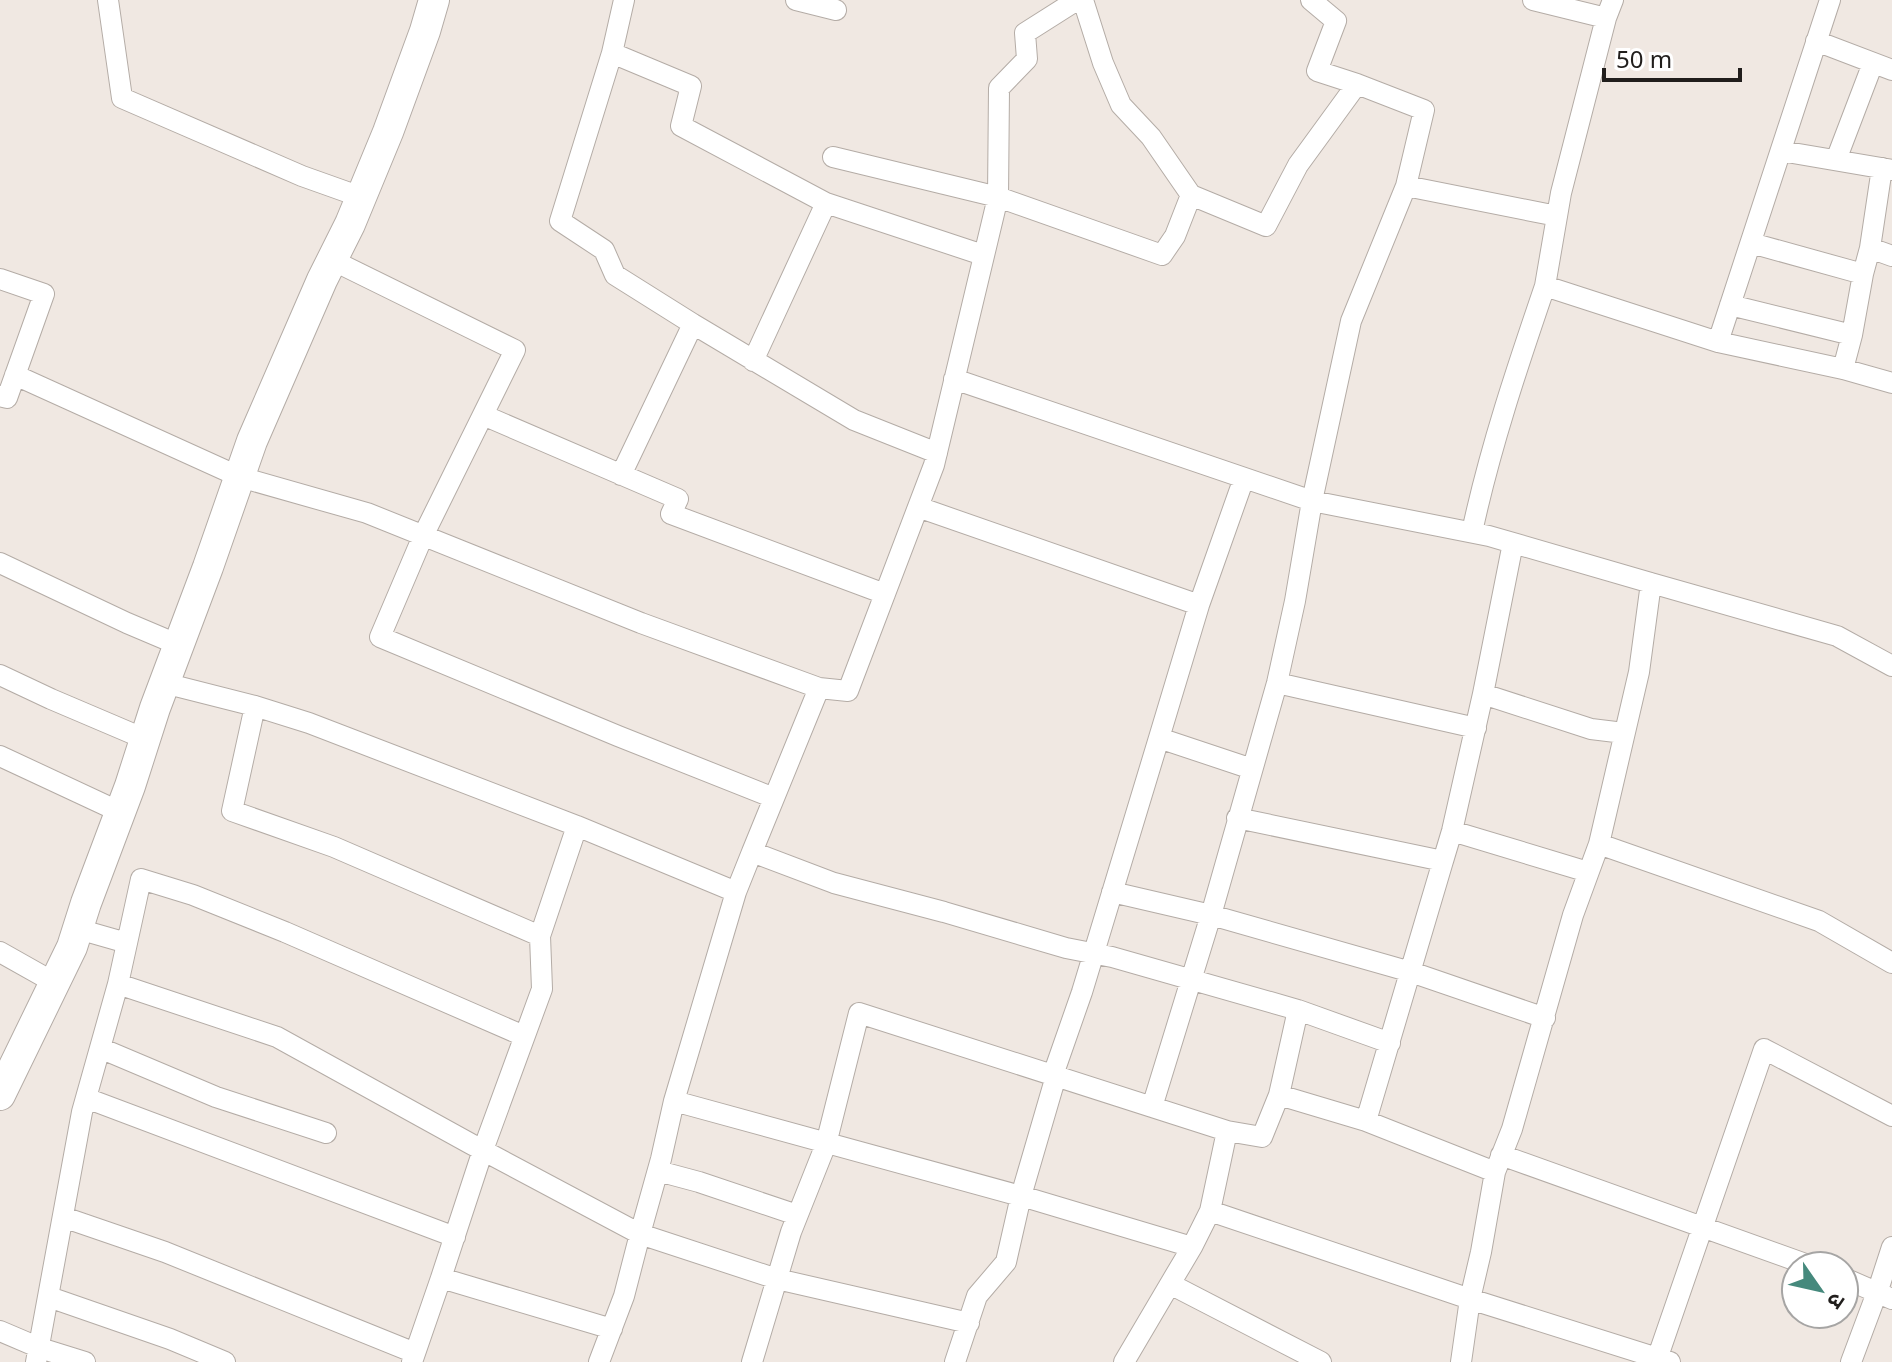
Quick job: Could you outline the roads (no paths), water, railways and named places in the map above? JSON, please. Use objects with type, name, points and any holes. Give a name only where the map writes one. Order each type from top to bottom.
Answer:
[{"type":"street","points":[[108,0],[122,98],[302,176],[361,197]]},
{"type":"street","points":[[0,1095],[72,947],[252,441],[361,197],[393,118],[434,0]]},
{"type":"street","points":[[624,0],[612,53],[560,221],[604,250],[615,275],[753,361],[854,420],[937,453]]},
{"type":"street","points":[[796,0],[836,10]]},
{"type":"street","points":[[15,375],[240,477],[367,513],[641,623],[819,688],[848,691],[937,453],[998,197],[999,88],[1027,59],[1025,33],[1080,0],[1121,105],[1151,137],[1191,195],[1266,226],[1298,165],[1357,84]]},
{"type":"street","points":[[1152,1107],[1277,683],[1351,321],[1406,186],[1424,110],[1317,71],[1336,21],[1311,0]]},
{"type":"street","points":[[1472,532],[1509,391],[1545,286],[1561,193],[1610,9],[1533,0]]},
{"type":"street","points":[[1718,342],[1830,0]]},
{"type":"street","points":[[1816,41],[1882,67],[1836,160]]},
{"type":"street","points":[[612,53],[691,86],[681,126],[826,203],[983,255]]},
{"type":"street","points":[[1781,151],[1887,169],[1843,369]]},
{"type":"street","points":[[833,157],[998,197],[1162,255],[1175,236],[1191,195]]},
{"type":"street","points":[[1406,186],[1557,216]]},
{"type":"street","points":[[753,361],[826,203]]},
{"type":"street","points":[[1751,243],[1863,274]]},
{"type":"street","points":[[1870,248],[1892,256]]},
{"type":"street","points":[[332,260],[515,350],[423,536],[380,637],[774,798]]},
{"type":"street","points":[[0,279],[44,294],[7,398],[0,396]]},
{"type":"street","points":[[1545,286],[1718,342],[1892,383]]},
{"type":"street","points":[[1730,305],[1852,335]]},
{"type":"street","points":[[621,475],[693,324]]},
{"type":"street","points":[[954,379],[1312,501],[1472,532],[1837,636],[1892,666]]},
{"type":"street","points":[[483,415],[678,499],[671,514],[885,594]]},
{"type":"street","points":[[955,1362],[977,1296],[1006,1262],[1054,1076],[1199,605],[1244,478]]},
{"type":"street","points":[[918,507],[1199,605]]},
{"type":"street","points":[[1366,1121],[1452,831],[1513,543]]},
{"type":"street","points":[[0,563],[179,645]]},
{"type":"street","points":[[1461,1362],[1470,1299],[1498,1164],[1512,1129],[1573,915],[1599,844],[1639,672],[1651,583]]},
{"type":"street","points":[[0,675],[145,739]]},
{"type":"street","points":[[164,683],[309,723],[577,826],[736,892]]},
{"type":"street","points":[[1277,683],[1476,728]]},
{"type":"street","points":[[599,1362],[624,1296],[674,1101],[736,892],[819,688]]},
{"type":"street","points":[[1483,694],[1591,729],[1624,733]]},
{"type":"street","points":[[255,706],[232,811],[334,847],[540,936]]},
{"type":"street","points":[[1159,738],[1252,769]]},
{"type":"street","points":[[0,756],[120,812]]},
{"type":"street","points":[[1237,818],[1443,861]]},
{"type":"street","points":[[63,1217],[165,1252],[413,1357],[483,1150],[542,989],[540,936],[577,826]]},
{"type":"street","points":[[1452,831],[1588,872]]},
{"type":"street","points":[[1599,844],[1819,921],[1892,963]]},
{"type":"street","points":[[752,852],[834,883],[1298,1010],[1390,1043]]},
{"type":"street","points":[[38,1355],[86,1098],[118,984],[141,879],[193,895],[285,932],[524,1036]]},
{"type":"street","points":[[1112,892],[1211,915],[1411,972],[1545,1018]]},
{"type":"street","points":[[78,929],[127,943]]},
{"type":"street","points":[[0,952],[55,983]]},
{"type":"street","points":[[118,984],[277,1037],[640,1234],[777,1279],[969,1323]]},
{"type":"street","points":[[752,1362],[797,1215],[826,1144],[859,1013],[1227,1131],[1262,1137],[1279,1095],[1298,1010]]},
{"type":"street","points":[[100,1048],[216,1097],[326,1133]]},
{"type":"street","points":[[1210,1211],[1661,1360],[1702,1227],[1764,1049],[1892,1116]]},
{"type":"street","points":[[1279,1095],[1702,1227],[1780,1255]]},
{"type":"street","points":[[86,1098],[455,1237]]},
{"type":"street","points":[[674,1101],[1021,1196],[1192,1247]]},
{"type":"street","points":[[1124,1362],[1210,1211],[1227,1131]]},
{"type":"street","points":[[658,1171],[797,1215]]},
{"type":"street","points":[[1851,1362],[1885,1295],[1892,1247]]},
{"type":"street","points":[[441,1278],[612,1329]]},
{"type":"street","points":[[1170,1284],[1321,1362]]},
{"type":"street","points":[[1860,1285],[1885,1295]]},
{"type":"street","points":[[49,1297],[170,1339],[225,1362]]},
{"type":"street","points":[[0,1331],[38,1355],[85,1362]]}]
